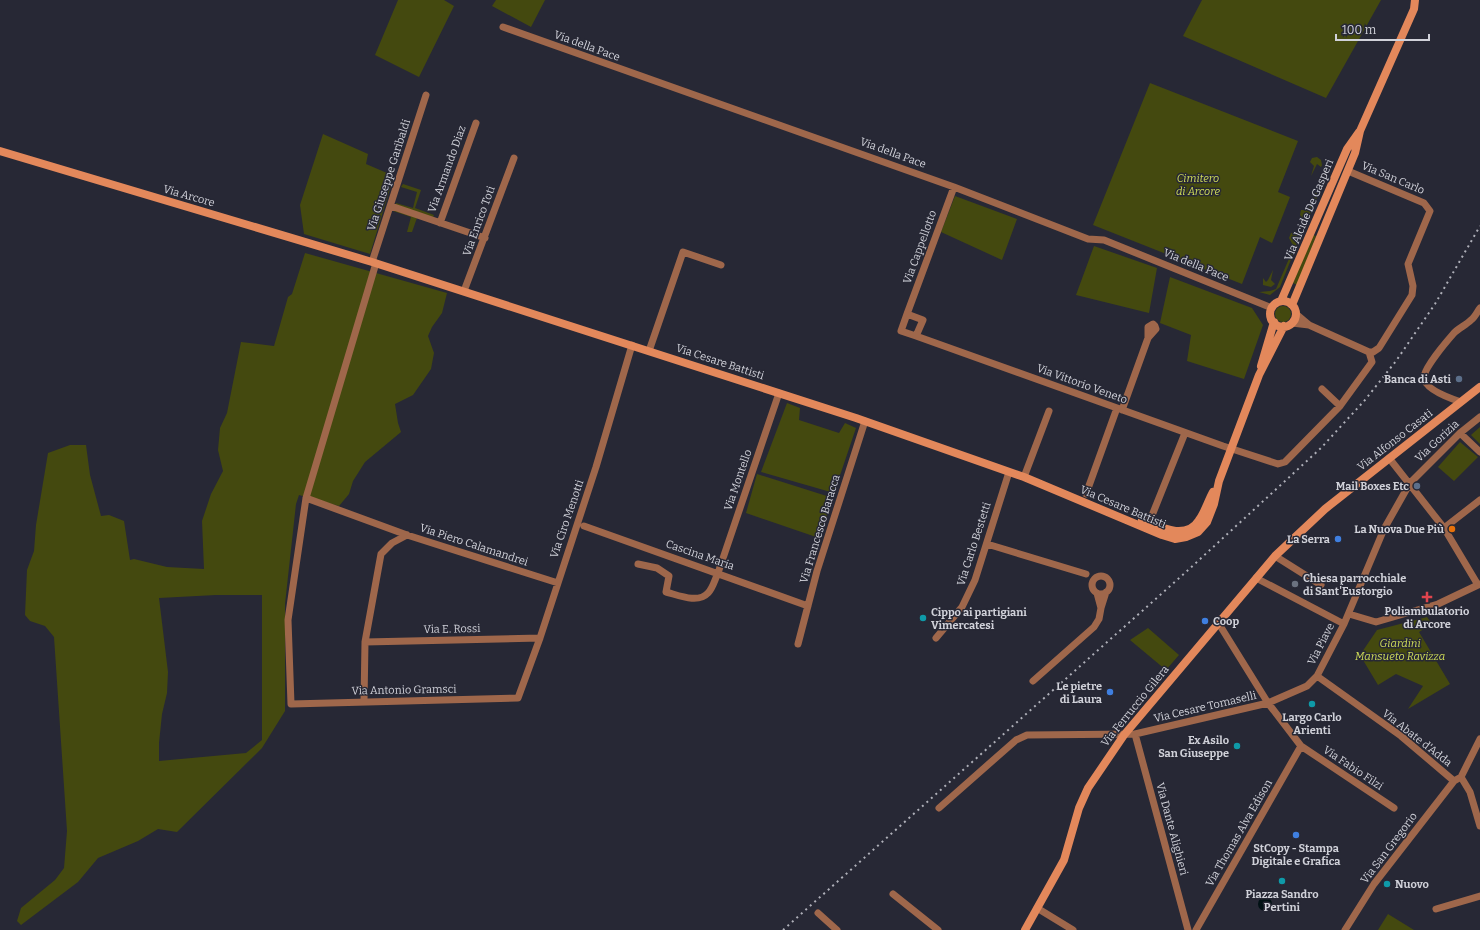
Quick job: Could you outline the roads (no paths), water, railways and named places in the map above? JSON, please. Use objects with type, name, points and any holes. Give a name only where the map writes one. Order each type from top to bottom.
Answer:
[{"type":"street","name":"Via Alcide De Gasperi","points":[[1414,9],[1415,0]]},
{"type":"street","name":"Via Alcide De Gasperi","points":[[1292,305],[1355,153],[1360,130],[1414,9],[1421,0]]},
{"type":"street","name":"Via della Pace","points":[[503,27],[954,187],[1088,239],[1104,240],[1272,308]]},
{"type":"street","name":"Via Giuseppe Garibaldi","points":[[291,704],[288,620],[306,498],[374,262],[426,94]]},
{"type":"street","name":"Via Armando Diaz","points":[[440,223],[476,123]]},
{"type":"street","name":"Via Alcide De Gasperi","points":[[1281,301],[1346,149],[1360,130]]},
{"type":"street","name":"Via Arcore","points":[[0,151],[374,262]]},
{"type":"street","name":"Via Enrico Toti","points":[[464,291],[514,158]]},
{"type":"street","name":"Via San Carlo","points":[[1348,171],[1424,203],[1430,211],[1408,264],[1413,286],[1412,295],[1379,348],[1373,352],[1369,352]]},
{"type":"street","name":"Via Cappellotto","points":[[925,340],[901,331],[954,187]]},
{"type":"street","points":[[391,206],[485,238]]},
{"type":"street","points":[[649,351],[683,252],[721,265]]},
{"type":"street","name":"Via Cesare Battisti","points":[[374,262],[865,421],[1024,477],[1148,525],[1166,536],[1198,532],[1207,522],[1214,504],[1219,481],[1231,449]]},
{"type":"street","points":[[1284,326],[1259,375],[1231,449],[1281,464],[1285,462],[1340,406],[1372,362],[1369,352],[1309,325],[1296,314],[1292,305],[1281,301],[1272,308],[1270,315],[1274,322],[1284,326],[1292,323],[1309,325]]},
{"type":"street","points":[[1461,402],[1449,399],[1431,388],[1426,384],[1424,378],[1427,369],[1455,332],[1472,319],[1480,308]]},
{"type":"street","points":[[907,314],[922,320],[916,336]]},
{"type":"street","points":[[1292,323],[1296,314]]},
{"type":"street","points":[[1259,375],[1266,344],[1274,322]]},
{"type":"street","points":[[1086,494],[1148,338]]},
{"type":"street","name":"Via Vittorio Veneto","points":[[925,340],[1231,449]]},
{"type":"street","name":"Via Ciro Menotti","points":[[518,698],[540,638],[596,467],[632,345]]},
{"type":"street","points":[[1322,388],[1340,406]]},
{"type":"street","name":"Via Alfonso Casati","points":[[1256,578],[1275,556],[1325,509],[1480,388]]},
{"type":"street","name":"Via Montello","points":[[638,564],[657,568],[669,576],[666,592],[689,599],[708,594],[718,573],[779,393]]},
{"type":"street","points":[[1024,477],[1049,411]]},
{"type":"street","name":"Via Gorizia","points":[[1349,614],[1384,529],[1410,483],[1460,434],[1480,417]]},
{"type":"street","name":"Via Francesco Baracca","points":[[798,644],[808,606],[865,421]]},
{"type":"street","points":[[1148,525],[1185,433]]},
{"type":"street","points":[[1460,434],[1480,452]]},
{"type":"street","points":[[1349,614],[1369,621],[1386,620],[1438,604],[1479,584],[1444,528],[1389,458]]},
{"type":"street","name":"Via Carlo Bestetti","points":[[936,638],[962,607],[975,580],[1009,472]]},
{"type":"street","name":"Via Piero Calamandrei","points":[[306,498],[407,535],[558,583]]},
{"type":"street","points":[[1444,528],[1480,500]]},
{"type":"street","name":"Cascina Maria","points":[[584,526],[808,606]]},
{"type":"street","points":[[364,702],[365,642],[381,554],[392,543],[407,535]]},
{"type":"street","points":[[987,544],[1086,574],[1094,579]]},
{"type":"street","points":[[1275,556],[1321,585]]},
{"type":"street","points":[[1033,681],[1094,626],[1099,619],[1109,585],[1108,580],[1102,576],[1094,579]]},
{"type":"street","points":[[1256,578],[1344,624]]},
{"type":"street","name":"Via Ferruccio Gilera","points":[[1025,929],[1064,860],[1079,808],[1088,788],[1124,735],[1219,624],[1256,578]]},
{"type":"street","points":[[1094,579],[1092,588],[1098,593],[1101,608]]},
{"type":"street","points":[[1098,593],[1106,592]]},
{"type":"street","name":"Via Piave","points":[[1268,703],[1307,686],[1317,676],[1349,614]]},
{"type":"street","name":"Via Fabio Filzi","points":[[1219,624],[1268,703],[1301,746],[1394,808]]},
{"type":"street","name":"Via E. Rossi","points":[[365,642],[540,638]]},
{"type":"street","name":"Via Abate d'Adda","points":[[1317,676],[1401,736],[1454,781],[1461,777],[1470,792],[1480,826]]},
{"type":"street","name":"Via Antonio Gramsci","points":[[291,704],[518,698]]},
{"type":"street","name":"Via Cesare Tomaselli","points":[[939,808],[1016,740],[1027,735],[1135,734],[1268,703]]},
{"type":"street","name":"Via Dante Alighieri","points":[[1135,734],[1188,930]]},
{"type":"street","points":[[1461,777],[1480,739]]},
{"type":"street","name":"Via Thomas Alva Edison","points":[[1196,930],[1301,746]]},
{"type":"street","name":"Via San Gregorio","points":[[1345,930],[1374,884],[1454,781]]},
{"type":"street","points":[[893,894],[938,930]]},
{"type":"street","points":[[1436,909],[1480,896]]},
{"type":"street","points":[[1037,908],[1073,930]]},
{"type":"street","points":[[818,913],[837,930]]},
{"type":"railway","points":[[783,930],[1186,572],[1321,448],[1365,400],[1396,361],[1435,304],[1480,226]]},
{"type":"place","name":"Banca di Asti","points":[[1459,379]]},
{"type":"place","name":"Mail Boxes Etc","points":[[1417,486]]},
{"type":"place","name":"La Nuova Due Più","points":[[1452,529]]},
{"type":"place","name":"La Serra","points":[[1338,539]]},
{"type":"place","name":"Chiesa parrocchiale di Sant'Eustorgio","points":[[1295,584]]},
{"type":"place","name":"Poliambulatorio di Arcore","points":[[1427,597]]},
{"type":"place","name":"Cippo ai partigiani Vimercatesi","points":[[923,618]]},
{"type":"place","name":"Coop","points":[[1205,621]]},
{"type":"place","name":"Le pietre di Laura","points":[[1110,692]]},
{"type":"place","name":"Largo Carlo Arienti","points":[[1312,704]]},
{"type":"place","name":"Ex Asilo San Giuseppe","points":[[1237,746]]},
{"type":"place","name":"StCopy - Stampa Digitale e Grafica","points":[[1296,835]]},
{"type":"place","name":"Piazza Sandro Pertini","points":[[1282,881]]},
{"type":"place","name":"Nuovo","points":[[1387,884]]},
{"type":"park label","name":"Cimitero di Arcore","points":[[1198,184]]},
{"type":"park label","name":"Giardini Mansueto Ravizza","points":[[1400,649]]}]
